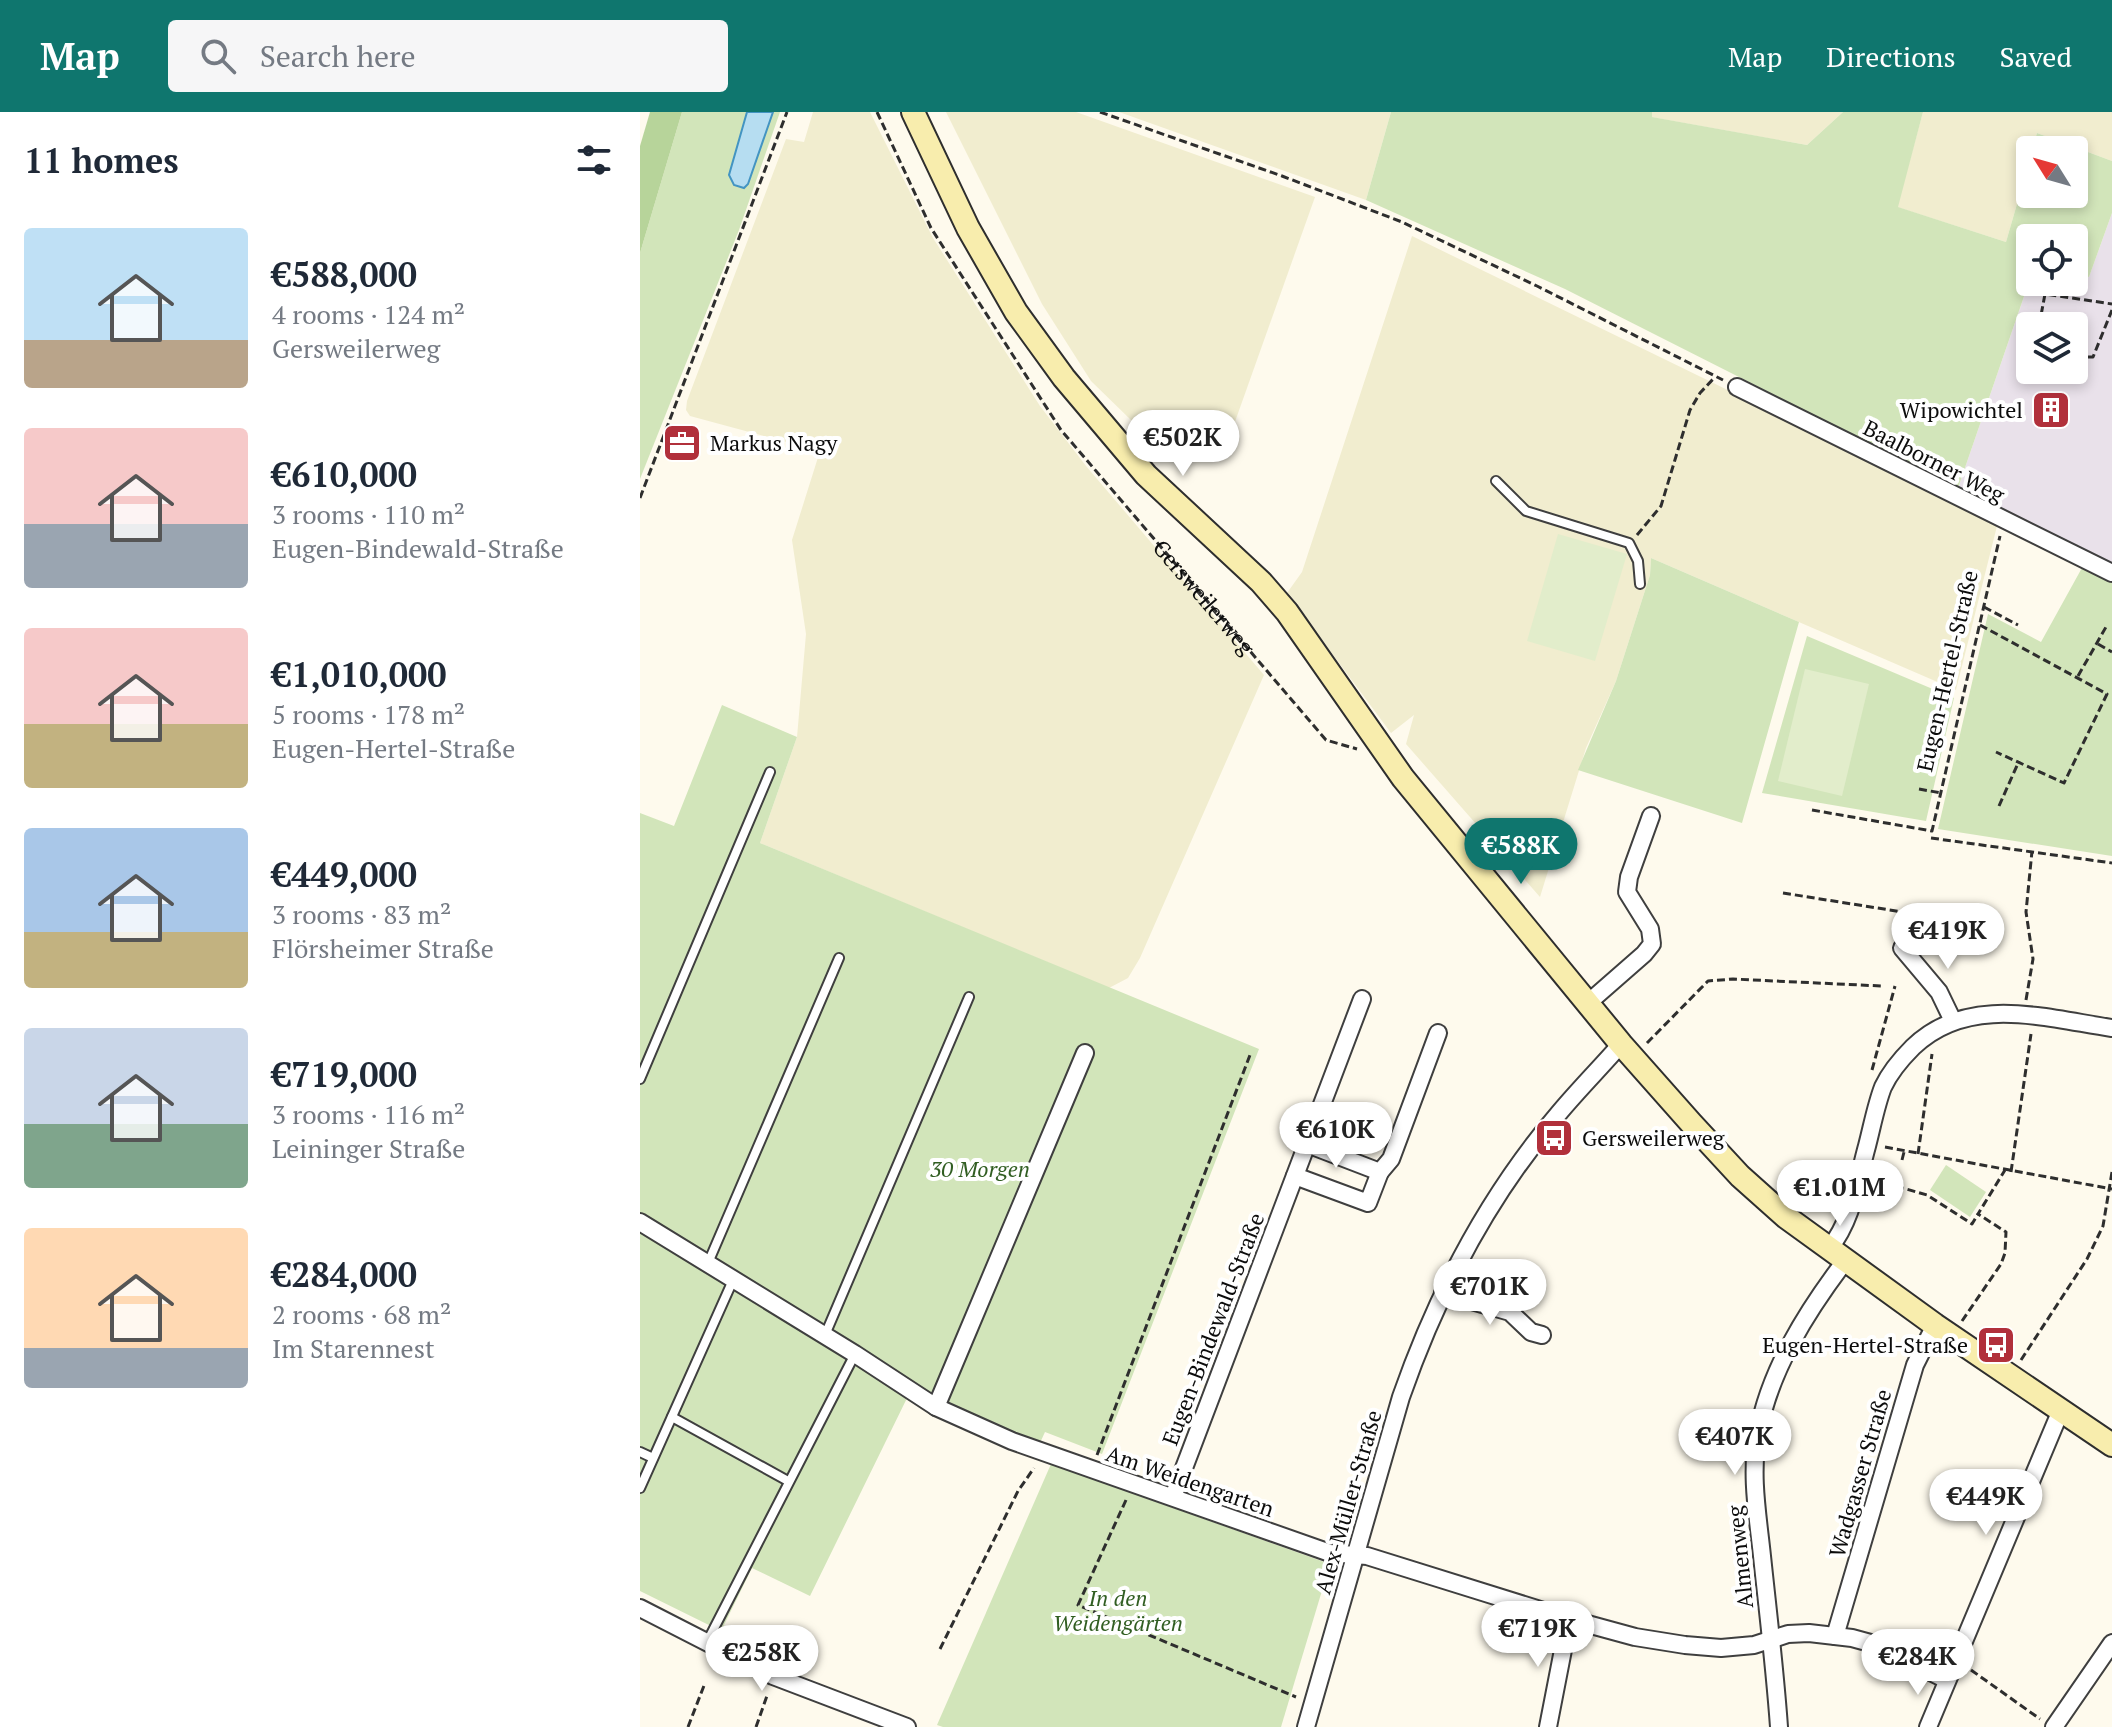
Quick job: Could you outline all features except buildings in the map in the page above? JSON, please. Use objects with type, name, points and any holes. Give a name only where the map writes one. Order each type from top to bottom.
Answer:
[{"type":"street","points":[[913,112],[968,228],[1016,312],[1064,378],[1146,475],[1261,582],[1287,612],[1386,754],[1621,1044],[1740,1176],[1786,1217],[1935,1325],[2112,1445]]},
{"type":"street","name":"Baalborner Weg","points":[[1737,387],[2112,573]]},
{"type":"street","points":[[1588,1003],[1652,944],[1650,929],[1627,892],[1629,877],[1651,816]]},
{"type":"street","points":[[1902,948],[1939,992],[1953,1021]]},
{"type":"street","name":"Eugen-Bindewald-Straße","points":[[1173,1497],[1362,999]]},
{"type":"street","points":[[1837,1255],[1883,1088],[1890,1075],[1919,1042],[1953,1021],[1985,1013],[2024,1014],[2112,1028]]},
{"type":"street","points":[[1295,1176],[1368,1203],[1380,1172],[1391,1159],[1438,1033]]},
{"type":"street","name":"Alex-Müller-Straße","points":[[1306,1727],[1401,1397],[1420,1343],[1443,1293],[1472,1237],[1507,1184],[1557,1115],[1621,1044]]},
{"type":"street","points":[[936,1407],[1085,1053]]},
{"type":"street","points":[[1307,1144],[1380,1172]]},
{"type":"street","name":"Am Weidengarten","points":[[640,1222],[936,1407],[1044,1452],[1133,1484],[1330,1553],[1371,1557],[1635,1637],[1721,1648],[1754,1645],[1788,1634],[1835,1636],[1874,1644],[1947,1680]]},
{"type":"street","name":"Almenweg","points":[[1779,1727],[1773,1640],[1755,1496],[1757,1435],[1767,1401],[1794,1339],[1837,1255]]},
{"type":"street","points":[[1443,1293],[1510,1312],[1531,1332],[1542,1335]]},
{"type":"street","name":"Wadgasser Straße","points":[[1835,1636],[1915,1365],[1935,1325]]},
{"type":"street","points":[[1928,1727],[2061,1410]]},
{"type":"street","points":[[640,1608],[773,1676],[907,1727]]},
{"type":"street","points":[[1548,1727],[1569,1619]]},
{"type":"street","points":[[2047,1723],[2112,1643]]},
{"type":"lane","points":[[1496,481],[1526,511],[1629,543],[1638,561],[1640,584]]},
{"type":"lane","points":[[640,1079],[770,772]]},
{"type":"lane","points":[[708,1263],[839,958]]},
{"type":"lane","points":[[825,1335],[969,997]]},
{"type":"lane","points":[[640,1488],[734,1278]]},
{"type":"lane","points":[[707,1642],[855,1354]]},
{"type":"lane","points":[[672,1417],[788,1481]]},
{"type":"lane","points":[[640,1452],[653,1458]]},
{"type":"path","points":[[640,498],[787,112]]},
{"type":"path","name":"Gersweilerweg","points":[[877,112],[931,228],[1061,430],[1326,740],[1386,754]]},
{"type":"path","points":[[1100,112],[1402,222],[1737,387]]},
{"type":"path","points":[[2042,312],[2045,294],[2112,304]]},
{"type":"path","points":[[2088,357],[2093,357],[2112,310]]},
{"type":"path","points":[[1629,543],[1661,506],[1690,410],[1715,377]]},
{"type":"path","name":"Eugen-Hertel-Straße","points":[[1812,810],[1932,831],[2004,520]]},
{"type":"path","points":[[1984,607],[2018,625]]},
{"type":"path","points":[[1980,625],[2107,694],[2064,783],[1996,752]]},
{"type":"path","points":[[2078,677],[2106,627]]},
{"type":"path","points":[[2097,643],[2112,652]]},
{"type":"path","points":[[1999,806],[2019,761]]},
{"type":"path","points":[[1919,789],[1941,793]]},
{"type":"path","points":[[1931,838],[2112,863]]},
{"type":"path","points":[[2025,1004],[2033,959],[2026,912],[2032,851]]},
{"type":"path","points":[[1783,893],[1915,914]]},
{"type":"path","points":[[1645,1045],[1708,981],[1733,979],[1881,986]]},
{"type":"path","points":[[1876,1077],[1872,1070],[1895,986]]},
{"type":"path","points":[[2011,1172],[2032,1029]]},
{"type":"path","points":[[1917,1154],[1933,1058],[1932,1047]]},
{"type":"path","points":[[1091,1469],[1250,1055]]},
{"type":"path","points":[[1877,1146],[2111,1188]]},
{"type":"path","points":[[1902,1160],[1904,1152]]},
{"type":"path","points":[[1896,1186],[1927,1195],[1972,1224],[2005,1169]]},
{"type":"path","points":[[2017,1366],[2087,1259],[2103,1226],[2112,1172]]},
{"type":"path","points":[[1962,1321],[2001,1264],[2005,1253],[2006,1232],[1978,1214]]},
{"type":"path","points":[[940,1649],[1018,1491],[1044,1452]]},
{"type":"path","points":[[1133,1484],[1078,1605],[1296,1697]]},
{"type":"path","points":[[1965,1665],[2047,1723]]},
{"type":"path","points":[[756,1727],[773,1676]]},
{"type":"path","points":[[688,1727],[705,1683]]},
{"type":"shaded area","points":[[813,112],[870,112],[933,238],[1040,406],[1086,466],[1264,675],[1140,958],[1128,978],[1109,988],[760,843],[797,737],[806,634],[792,540],[820,451],[690,416],[686,410],[786,139],[804,142]]},
{"type":"shaded area","points":[[946,112],[1076,112],[1315,197],[1226,447],[1173,461],[1091,381],[1042,304]]},
{"type":"shaded area","points":[[1119,112],[1391,112],[1366,200]]},
{"type":"shaded area","points":[[1652,112],[1843,112],[1807,145],[1651,117]]},
{"type":"shaded area","points":[[1923,112],[2112,112],[2112,161],[2088,152],[2088,136],[2045,136],[2037,133],[2036,136],[2016,136],[2016,207],[2006,242],[1897,207]]},
{"type":"shaded area","points":[[2112,213],[2112,565],[1958,488],[2016,320],[2016,384],[2088,384],[2088,312],[2019,312],[2024,296],[2088,296],[2088,277]]},
{"type":"shaded area","points":[[1412,236],[1988,517],[1997,526],[1956,690],[1651,558],[1650,575],[1616,681],[1586,748],[1540,897],[1406,744],[1414,715],[1391,733],[1287,593],[1302,572]]},
{"type":"green space","points":[[650,112],[682,112],[640,253],[640,146]]},
{"type":"green space","points":[[682,112],[780,112],[739,230],[640,479],[640,253]]},
{"type":"green space","points":[[1391,112],[1652,112],[1652,117],[1807,145],[1843,112],[1923,112],[1898,207],[2006,242],[2016,207],[2088,208],[2088,152],[2112,161],[2112,213],[2089,277],[2088,224],[2016,224],[2016,296],[2024,296],[2016,312],[1958,488],[1565,289],[1366,200]]},
{"type":"green space","points":[[1558,534],[1627,554],[1595,661],[1527,641]]},
{"type":"green space","points":[[1651,558],[1799,622],[1742,823],[1578,770],[1616,681],[1650,575]]},
{"type":"green space","points":[[2083,566],[2112,580],[2112,856],[1938,829],[1988,614],[2041,642]]},
{"type":"green space","points":[[1807,636],[1954,698],[1926,821],[1762,793]]},
{"type":"green space","points":[[1805,669],[1869,684],[1842,796],[1778,781]]},
{"type":"green space","name":"30 Morgen","points":[[722,705],[797,737],[760,843],[1259,1049],[1102,1454],[1045,1432],[1039,1445],[954,1407],[640,1215],[640,813],[674,826]]},
{"type":"green space","points":[[1946,1165],[1986,1192],[1970,1217],[1930,1190]]},
{"type":"green space","points":[[640,1229],[910,1392],[810,1596],[752,1568],[721,1631],[640,1591]]},
{"type":"green space","name":"In den Weidengärten","points":[[1051,1464],[1330,1564],[1281,1727],[937,1725]]},
{"type":"water","points":[[747,112],[773,112],[744,188],[734,185],[729,175]]},
{"type":"place","name":"Wipowichtel","points":[[2051,410]]},
{"type":"place","name":"Markus Nagy","points":[[682,443]]},
{"type":"place","name":"Gersweilerweg","points":[[1554,1138]]},
{"type":"place","name":"Eugen-Hertel-Straße","points":[[1996,1345]]}]
